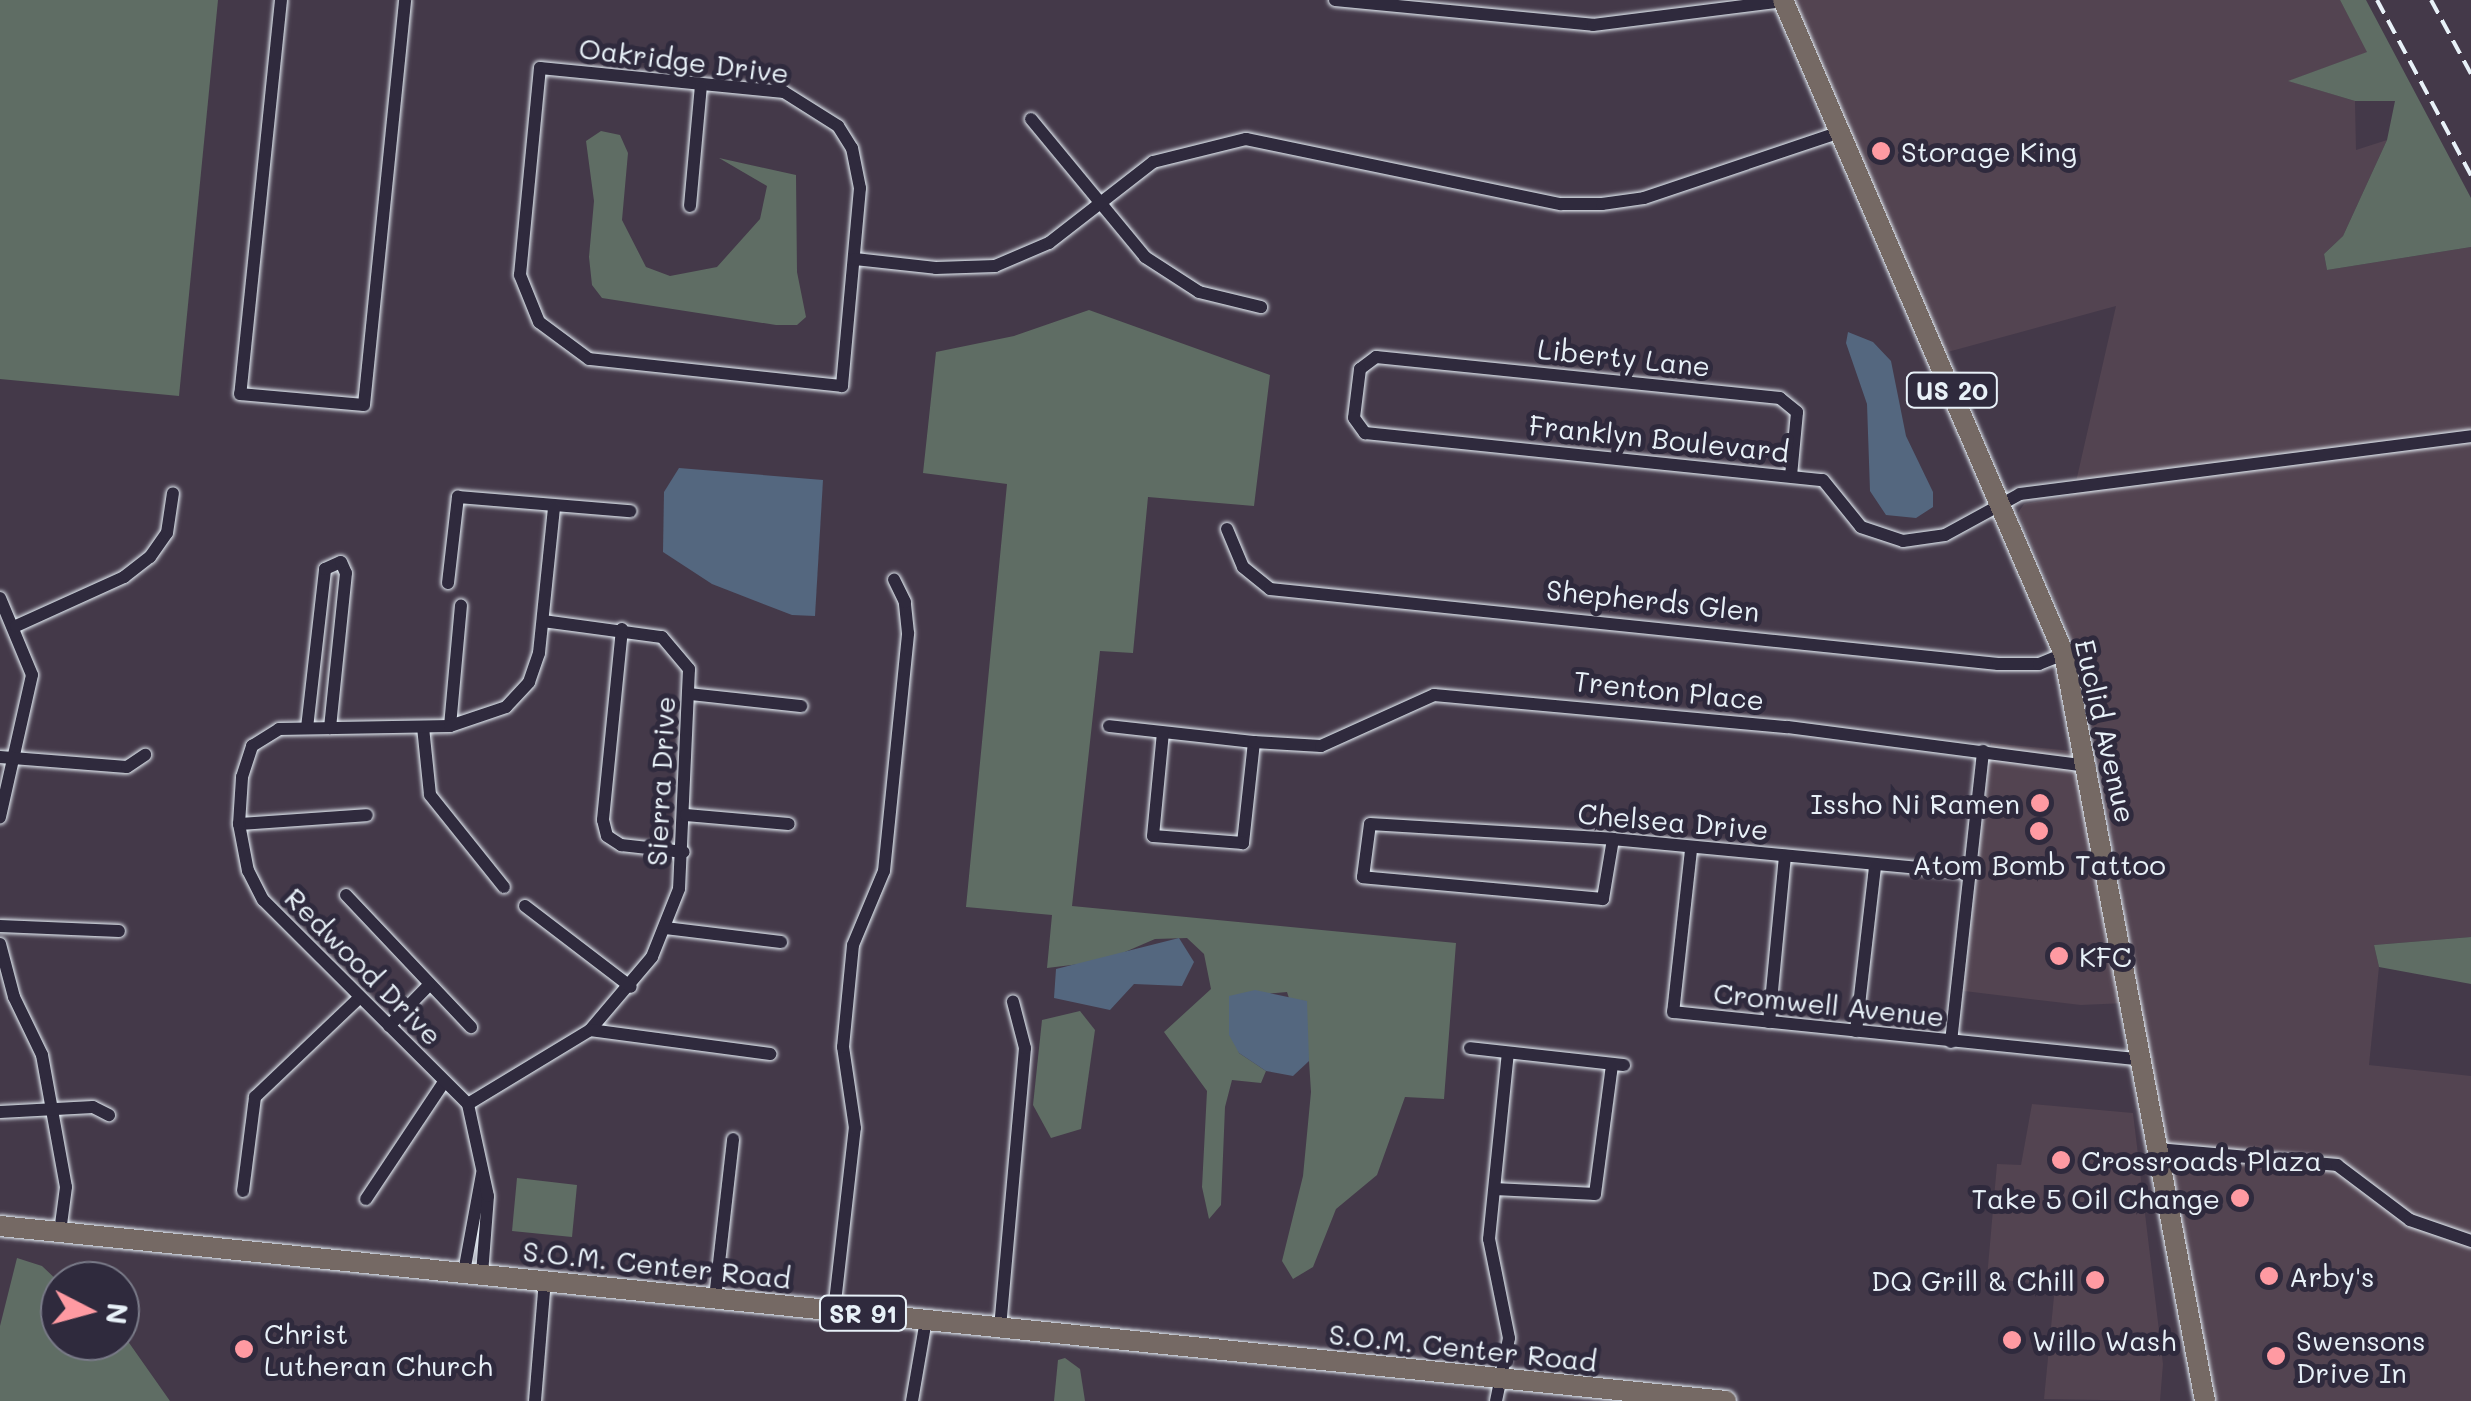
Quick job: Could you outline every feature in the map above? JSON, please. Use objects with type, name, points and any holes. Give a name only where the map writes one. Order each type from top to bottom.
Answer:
[{"type":"main road","name":"Euclid Avenue","points":[[1783,1],[2064,654],[2089,766],[2204,1401]]},
{"type":"main road","name":"S.O.M. Center Road","points":[[0,1226],[1000,1328],[1503,1392],[1726,1401]]},
{"type":"street","points":[[281,0],[240,394],[364,404],[405,0]]},
{"type":"street","points":[[1335,0],[1593,25],[1783,1]]},
{"type":"street","name":"Oakridge Drive","points":[[540,68],[784,92],[838,126],[859,170],[856,260],[842,386],[589,358],[539,322],[520,276],[540,68]]},
{"type":"street","points":[[690,206],[701,86]]},
{"type":"street","points":[[1031,119],[1145,257],[1199,292],[1262,307]]},
{"type":"street","points":[[856,260],[995,266],[1049,244],[1153,162],[1246,139],[1560,204],[1602,204],[1660,194],[1840,132]]},
{"type":"street","name":"Franklyn Boulevard","points":[[1376,357],[1360,368],[1354,418],[1365,434],[1823,480],[1861,527],[1902,541],[1945,534],[2000,500]]},
{"type":"street","name":"Liberty Lane","points":[[1376,357],[1780,398],[1798,412],[1792,476]]},
{"type":"street","points":[[2000,500],[2471,436]]},
{"type":"street","points":[[16,626],[124,577],[150,557],[167,532],[174,493]]},
{"type":"street","points":[[448,583],[458,497],[554,508],[630,511]]},
{"type":"street","points":[[307,728],[325,569],[341,562],[346,572],[330,728],[450,726],[506,707],[529,682],[543,621],[554,508]]},
{"type":"street","name":"Shepherds Glen","points":[[1227,529],[1243,567],[1268,588],[2017,665],[2064,654]]},
{"type":"street","points":[[834,1310],[855,1128],[843,1047],[853,944],[884,871],[908,633],[906,602],[894,579]]},
{"type":"street","points":[[0,598],[16,626],[32,675],[7,758],[0,818]]},
{"type":"street","points":[[450,726],[461,605]]},
{"type":"street","name":"Sierra Drive","points":[[468,1104],[590,1030],[631,988],[666,928],[684,852],[686,815],[681,742],[690,694],[690,669],[678,649],[662,636],[543,621]]},
{"type":"street","points":[[622,629],[603,820],[607,836],[621,845],[684,852]]},
{"type":"street","points":[[690,694],[800,706]]},
{"type":"street","name":"Trenton Place","points":[[1109,726],[1322,746],[1434,695],[1983,751],[2089,766]]},
{"type":"street","points":[[423,727],[430,795],[504,887]]},
{"type":"street","name":"Redwood Drive","points":[[330,728],[279,729],[252,746],[239,824],[248,870],[263,900],[468,1104]]},
{"type":"street","points":[[1164,733],[1153,836],[1243,843],[1254,742]]},
{"type":"street","points":[[1951,1042],[1983,751]]},
{"type":"street","points":[[7,758],[127,767],[144,755]]},
{"type":"street","points":[[239,824],[367,815]]},
{"type":"street","points":[[686,815],[789,824]]},
{"type":"street","name":"Chelsea Drive","points":[[1613,839],[1603,899],[1363,877],[1370,824],[1613,839],[1691,850],[1971,872]]},
{"type":"street","name":"Cromwell Avenue","points":[[1691,850],[1673,1012],[2142,1060]]},
{"type":"street","points":[[1769,1022],[1785,856]]},
{"type":"street","points":[[1856,1031],[1875,866]]},
{"type":"street","points":[[346,895],[471,1026]]},
{"type":"street","points":[[525,906],[631,988]]},
{"type":"street","points":[[0,926],[119,931]]},
{"type":"street","points":[[666,928],[781,942]]},
{"type":"street","points":[[0,944],[14,998],[42,1055],[66,1187],[60,1232]]},
{"type":"street","points":[[389,1026],[429,985]]},
{"type":"street","points":[[242,1191],[254,1097],[358,998]]},
{"type":"street","points":[[1000,1328],[1025,1048],[1013,1002]]},
{"type":"street","points":[[590,1030],[770,1054]]},
{"type":"street","points":[[1470,1048],[1618,1064],[1596,1194],[1495,1189]]},
{"type":"street","points":[[1503,1392],[1508,1338],[1490,1267],[1508,1053]]},
{"type":"street","points":[[366,1199],[444,1082]]},
{"type":"street","points":[[468,1104],[488,1196],[473,1273]]},
{"type":"street","points":[[0,1112],[92,1107],[109,1115]]},
{"type":"street","points":[[714,1298],[732,1139]]},
{"type":"street","points":[[2158,1149],[2337,1165],[2410,1220],[2471,1241]]},
{"type":"street","points":[[535,1401],[546,1280]]},
{"type":"street","points":[[912,1401],[926,1320]]},
{"type":"shaded area","points":[[0,0],[218,0],[179,396],[0,379]]},
{"type":"shaded area","points":[[1790,0],[2340,0],[2368,52],[2289,81],[2355,101],[2356,150],[2387,140],[2343,236],[2324,254],[2327,270],[2471,247],[2471,937],[2374,945],[2379,967],[2369,1065],[2471,1076],[2471,1401],[2207,1401],[2082,665],[2018,513],[2024,504],[2073,495],[2116,306],[1944,353]]},
{"type":"shaded area","points":[[2340,0],[2366,0],[2471,198],[2471,247],[2327,270],[2324,254],[2343,236],[2387,140],[2395,101],[2355,101],[2288,81],[2367,52]]},
{"type":"shaded area","points":[[601,131],[620,135],[628,153],[622,220],[646,267],[670,276],[717,267],[760,219],[767,186],[719,158],[796,175],[797,272],[806,317],[797,325],[776,325],[602,298],[592,285],[589,257],[594,201],[586,141]]},
{"type":"shaded area","points":[[1089,310],[1270,375],[1254,506],[1148,497],[1133,653],[1100,651],[1072,906],[1456,943],[1444,1099],[1405,1097],[1377,1175],[1336,1209],[1313,1267],[1293,1279],[1282,1261],[1303,1176],[1311,1092],[1309,1061],[1287,992],[1229,997],[1239,1053],[1266,1071],[1261,1083],[1232,1080],[1225,1107],[1221,1205],[1209,1219],[1202,1187],[1207,1091],[1164,1032],[1211,989],[1204,954],[1187,938],[1155,939],[1104,961],[1047,968],[1052,915],[966,907],[1007,484],[923,473],[936,352],[1014,336]]},
{"type":"shaded area","points":[[1991,743],[2082,752],[2126,1003],[2081,1005],[1964,991]]},
{"type":"shaded area","points":[[2471,937],[2471,984],[2379,967],[2374,945]]},
{"type":"shaded area","points":[[1080,1011],[1095,1030],[1081,1129],[1051,1138],[1033,1105],[1042,1020]]},
{"type":"shaded area","points":[[2032,1104],[2133,1113],[2163,1364],[2160,1401],[2044,1399],[2055,1286],[1987,1278],[1997,1164],[2021,1165]]},
{"type":"shaded area","points":[[517,1178],[577,1185],[572,1237],[512,1231]]},
{"type":"shaded area","points":[[17,1258],[40,1265],[40,1361],[140,1358],[170,1401],[0,1401],[0,1326]]},
{"type":"shaded area","points":[[1065,1358],[1080,1369],[1085,1401],[1054,1401],[1058,1360]]},
{"type":"water","points":[[1848,332],[1873,342],[1891,361],[1906,436],[1933,492],[1933,507],[1916,518],[1886,515],[1870,491],[1867,404],[1846,343]]},
{"type":"water","points":[[679,468],[823,480],[815,616],[792,615],[712,584],[663,552],[664,492]]},
{"type":"water","points":[[1179,938],[1194,962],[1182,986],[1134,984],[1110,1010],[1054,998],[1056,969]]},
{"type":"water","points":[[1255,990],[1307,1001],[1309,1061],[1293,1076],[1266,1071],[1239,1053],[1229,1035],[1229,996]]},
{"type":"railway","points":[[2377,0],[2471,175]]},
{"type":"railway","points":[[2431,0],[2471,74]]},
{"type":"place","name":"Storage King","points":[[1881,151]]},
{"type":"place","name":"Issho Ni Ramen","points":[[2040,803]]},
{"type":"place","name":"Atom Bomb Tattoo","points":[[2039,831]]},
{"type":"place","name":"KFC","points":[[2059,956]]},
{"type":"place","name":"Crossroads Plaza","points":[[2061,1160]]},
{"type":"place","name":"Take 5 Oil Change","points":[[2240,1198]]},
{"type":"place","name":"Arby's","points":[[2269,1276]]},
{"type":"place","name":"DQ Grill & Chill","points":[[2095,1280]]},
{"type":"place","name":"Willo Wash","points":[[2012,1340]]},
{"type":"place","name":"Christ Lutheran Church","points":[[244,1349]]},
{"type":"place","name":"Swensons Drive In","points":[[2276,1356]]}]
